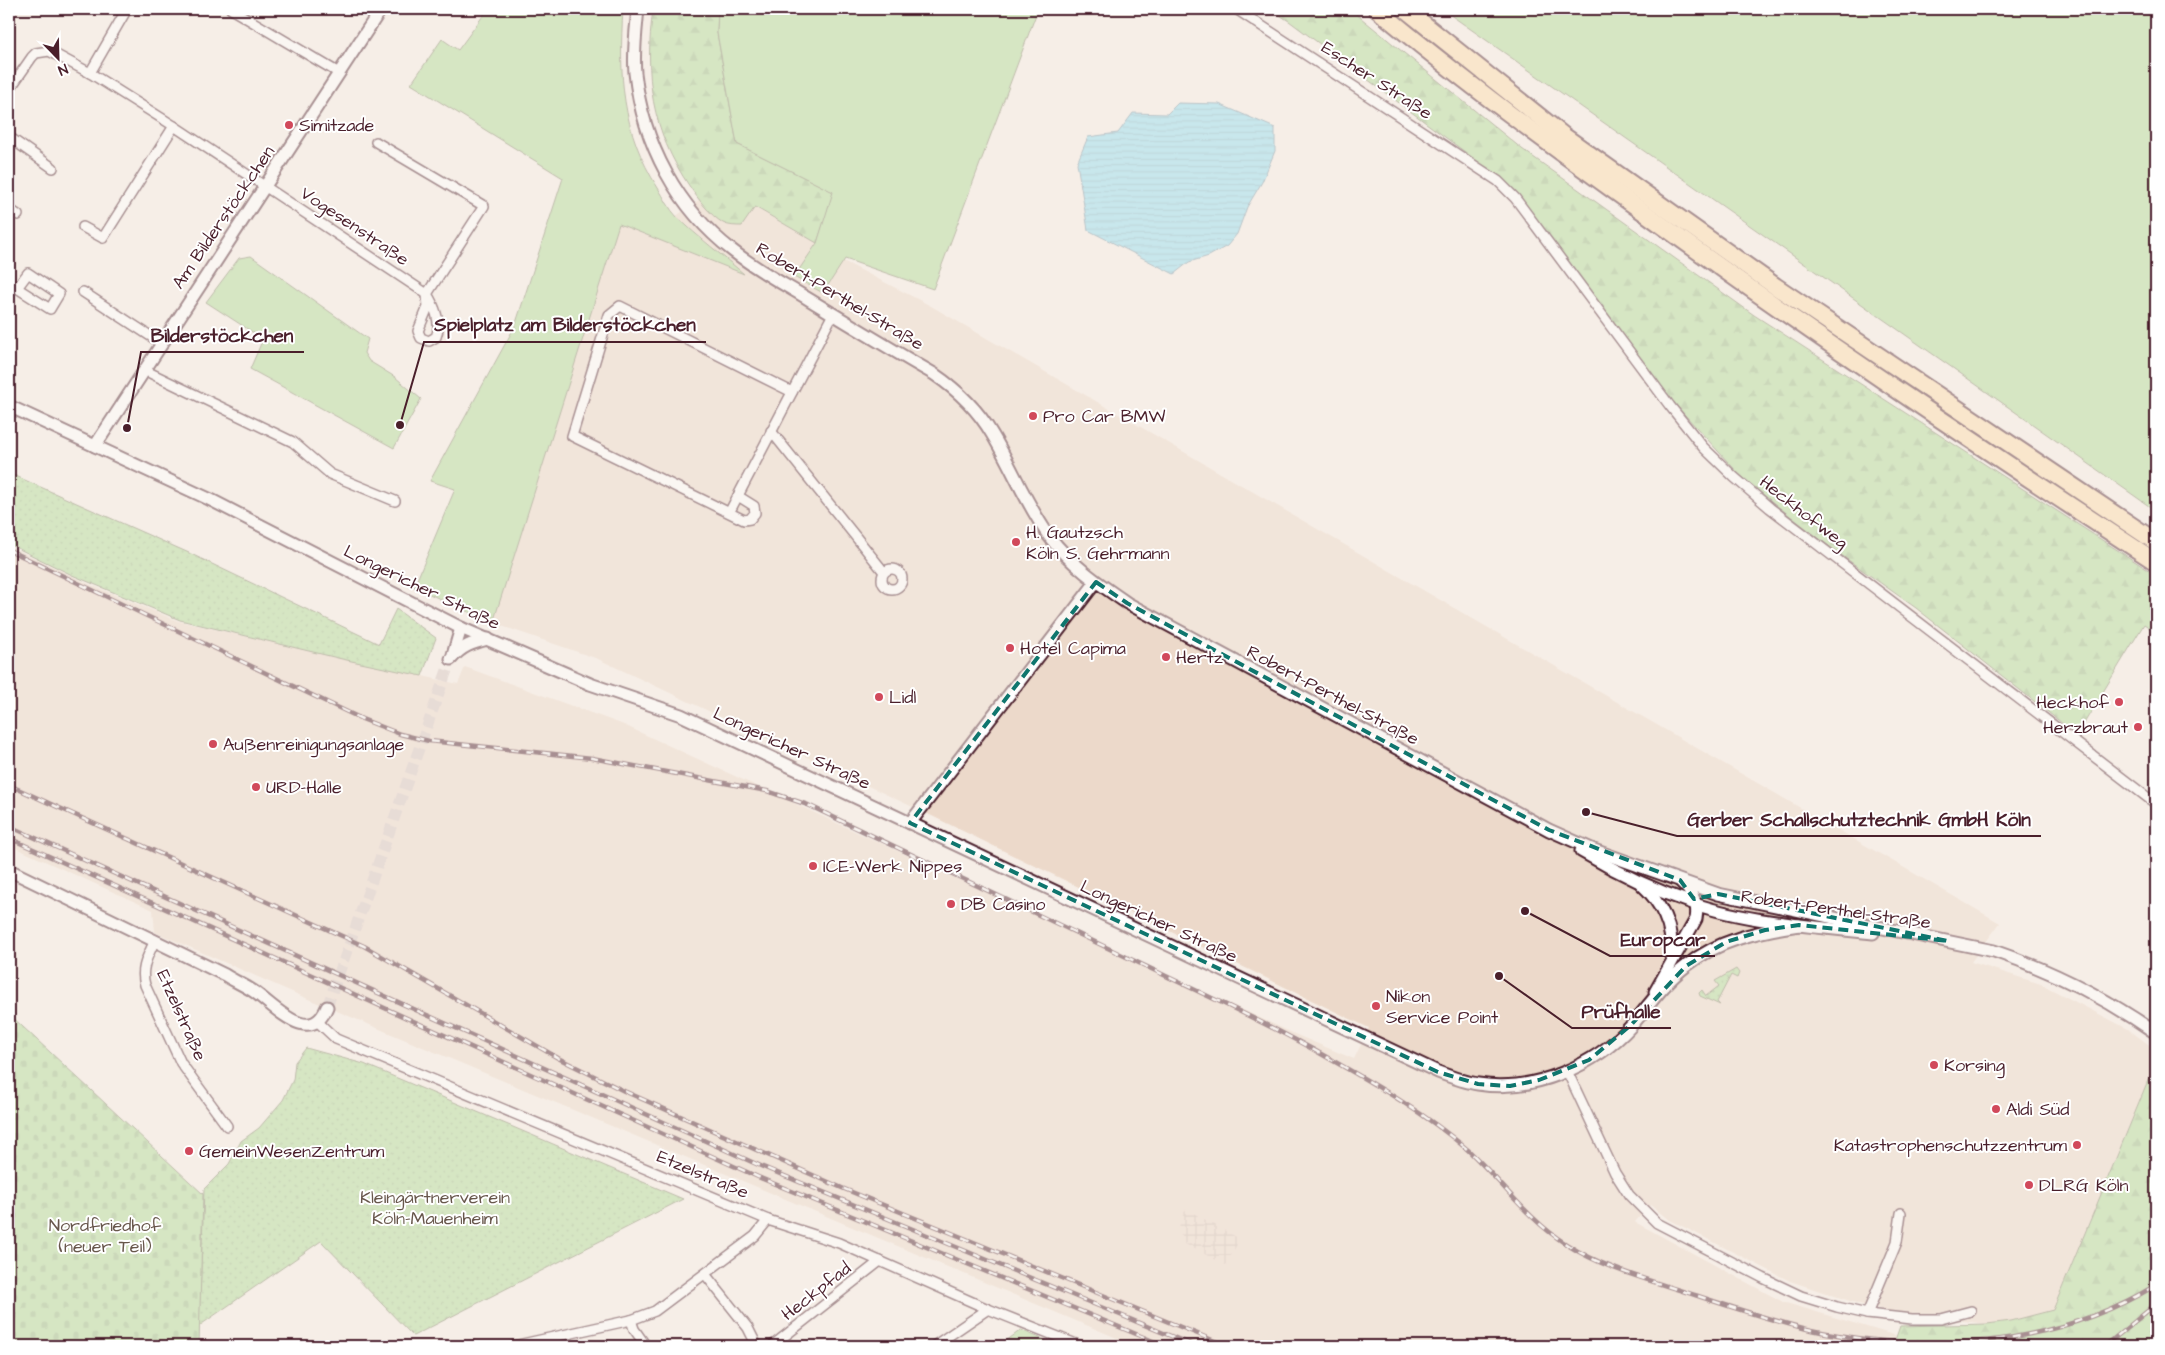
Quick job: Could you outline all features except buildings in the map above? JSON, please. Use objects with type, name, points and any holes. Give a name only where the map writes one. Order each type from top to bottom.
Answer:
[{"type":"highway","points":[[1376,9],[1432,56],[1767,302],[2012,468],[2156,562]]},
{"type":"highway","points":[[1405,9],[1589,154],[1775,286],[2156,542]]},
{"type":"street","points":[[90,73],[127,9]]},
{"type":"street","points":[[231,9],[339,73]]},
{"type":"street","name":"Am Bilderstöckchen","points":[[95,446],[381,9]]},
{"type":"street","name":"Robert-Perthel-Straße","points":[[638,9],[635,54],[640,103],[649,137],[674,188],[699,220],[733,251],[833,314],[934,374],[963,399],[991,431],[1022,492],[1050,537],[1063,553],[1096,582],[1135,607],[1557,834],[1584,853],[1636,880],[1696,905],[1749,917],[1799,925],[1948,941]]},
{"type":"street","name":"Escher Straße","points":[[1236,9],[1498,181]]},
{"type":"street","name":"Vogesenstraße","points":[[9,90],[32,57],[42,51],[49,51],[90,73],[174,126],[427,294],[484,206],[376,142]]},
{"type":"street","points":[[82,227],[103,238],[174,126]]},
{"type":"street","points":[[9,137],[53,168]]},
{"type":"street","name":"Heckhofweg","points":[[1498,181],[1515,198],[1670,406],[1703,447],[1734,477],[1770,508],[2156,804]]},
{"type":"street","points":[[9,209],[18,215]]},
{"type":"street","points":[[9,283],[17,288],[50,308],[59,294],[28,273],[17,288]]},
{"type":"street","points":[[83,292],[161,343]]},
{"type":"street","points":[[738,496],[752,503],[755,513],[750,519],[744,520],[730,511],[572,436],[609,314],[620,306],[792,392]]},
{"type":"street","points":[[730,511],[833,314]]},
{"type":"street","points":[[144,370],[292,442],[330,474],[395,501]]},
{"type":"street","name":"Longericher Straße","points":[[9,406],[209,500],[462,628],[590,684],[681,715],[1438,1072],[1478,1084],[1510,1086],[1539,1080],[1589,1060],[1611,1044],[1631,1026],[1646,1006],[1668,967],[1678,954],[1696,919],[1698,910],[1696,905]]},
{"type":"street","points":[[772,432],[884,572]]},
{"type":"street","points":[[910,823],[1096,582]]},
{"type":"street","points":[[462,628],[451,659],[460,650],[472,643],[488,639]]},
{"type":"street","name":"Robert-Perthel-Straße","points":[[1557,834],[1718,894],[1994,951],[2039,967],[2100,997],[2156,1033]]},
{"type":"street","name":"Etzelstraße","points":[[9,870],[155,940],[252,990],[291,1020],[306,1025],[318,1022],[336,1039],[768,1220],[839,1243],[988,1309],[1081,1346]]},
{"type":"street","name":"Longericher Straße","points":[[1636,880],[1647,889],[1663,910],[1670,941],[1668,967]]},
{"type":"street","points":[[1680,880],[1690,890],[1696,905],[1704,897],[1718,894]]},
{"type":"street","name":"Longericher Straße","points":[[1670,954],[1696,905]]},
{"type":"street","name":"Longericher Straße","points":[[1646,1006],[1686,966],[1726,942],[1765,930],[1799,925]]},
{"type":"street","name":"Etzelstraße","points":[[155,940],[143,966],[145,985],[182,1063],[228,1126]]},
{"type":"street","points":[[318,1022],[327,1007]]},
{"type":"street","points":[[1567,1070],[1615,1173],[1629,1195],[1657,1223],[1801,1296],[1867,1314],[1912,1319],[1942,1319],[1971,1311]]},
{"type":"street","points":[[1867,1314],[1897,1242],[1901,1213]]},
{"type":"street","points":[[513,1346],[631,1320],[655,1311],[755,1236],[768,1220]]},
{"type":"street","name":"Heckpfad","points":[[772,1346],[880,1261]]},
{"type":"street","points":[[705,1274],[748,1328],[757,1346]]},
{"type":"street","points":[[934,1346],[988,1309]]},
{"type":"street","points":[[631,1320],[634,1329],[646,1346]]},
{"type":"highlighted area","points":[[1096,582],[1127,603],[1549,830],[1680,880],[1694,899],[1718,894],[1948,941],[1799,925],[1765,930],[1726,942],[1686,966],[1631,1025],[1589,1060],[1539,1080],[1510,1086],[1478,1084],[1438,1072],[910,823]]},
{"type":"shaded area","points":[[699,200],[724,224],[754,207],[817,243],[795,276],[823,293],[843,261],[931,306],[2000,923],[1971,962],[2041,984],[2128,1029],[2156,1050],[2156,1062],[2053,1310],[2011,1321],[1987,1324],[1894,1312],[1859,1304],[1790,1281],[1668,1219],[1650,1205],[1635,1222],[1783,1302],[1897,1336],[1893,1346],[1136,1346],[308,999],[155,932],[153,910],[9,845],[9,546],[91,585],[178,621],[458,684],[465,667],[624,725],[1297,1035],[1354,1059],[1369,1028],[934,817],[598,659],[493,623],[619,224],[742,273],[676,216]]},
{"type":"shaded area","points":[[1186,1209],[1240,1239],[1226,1265],[1183,1243],[1179,1230],[1180,1221]]},
{"type":"green space","points":[[488,9],[623,9],[622,57],[625,102],[636,145],[669,207],[677,217],[744,274],[619,224],[493,623],[414,587],[455,489],[430,481],[515,326],[563,178],[411,84],[442,39],[458,50]]},
{"type":"green space","points":[[653,9],[718,9],[717,33],[737,144],[834,192],[817,243],[755,207],[742,226],[725,224],[709,212],[693,192],[666,145],[654,102],[650,80],[650,34]]},
{"type":"green space","points":[[718,9],[1038,9],[933,289],[845,259],[823,293],[794,277],[817,243],[833,192],[737,144],[717,33]]},
{"type":"green space","points":[[1270,9],[1350,9],[1522,149],[1754,315],[2156,575],[2156,619],[2150,628],[2144,624],[2077,735],[1916,608],[1834,550],[1739,474],[1674,403],[1519,195],[1500,178],[1289,21]]},
{"type":"green space","points":[[1442,9],[2156,9],[2156,511]]},
{"type":"green space","points":[[251,256],[368,339],[364,353],[369,361],[395,377],[421,399],[394,448],[250,369],[263,339],[206,302],[239,258]]},
{"type":"green space","points":[[9,473],[189,553],[379,644],[396,609],[436,638],[422,676],[180,620],[72,575],[9,544]]},
{"type":"green space","points":[[1736,969],[1739,973],[1737,978],[1731,975],[1717,1002],[1720,1005],[1700,996],[1699,993],[1702,990],[1706,996],[1719,986],[1715,981]]},
{"type":"green space","name":"Nordfriedhof (neuer Teil)","points":[[9,1014],[203,1194],[199,1346],[9,1346]]},
{"type":"green space","name":"Kleingärtnerverein Köln-Mauenheim","points":[[306,1048],[364,1064],[683,1199],[413,1336],[321,1241],[199,1326],[204,1189],[229,1164],[241,1141],[259,1128],[283,1100],[293,1080],[295,1062]]},
{"type":"green space","points":[[2156,1062],[2156,1346],[1893,1346],[1900,1326],[1987,1324],[2011,1321],[2053,1310]]},
{"type":"green space","points":[[1021,1330],[1059,1346],[999,1346]]},
{"type":"water","points":[[1178,103],[1219,104],[1275,128],[1275,151],[1262,182],[1247,207],[1237,234],[1227,246],[1209,256],[1189,262],[1174,274],[1088,230],[1077,163],[1088,137],[1118,133],[1133,113],[1167,114]]},
{"type":"tunnel","points":[[327,1007],[451,659]]},
{"type":"railway","points":[[9,550],[362,719],[400,734],[429,741],[592,758],[767,791],[808,805],[1223,1003],[1304,1044],[1348,1069],[1401,1101],[1452,1137],[1468,1150],[1552,1234],[1581,1253],[1630,1274],[1752,1314],[1807,1329],[1897,1342],[1942,1343],[1986,1341],[2031,1334],[2074,1323],[2116,1306],[2156,1285]]},
{"type":"railway","points":[[9,785],[364,946],[558,1058],[624,1091],[842,1188],[1227,1346]]},
{"type":"railway","points":[[9,826],[763,1167],[1195,1346]]},
{"type":"railway","points":[[9,838],[758,1177],[1165,1346]]},
{"type":"railway","points":[[2105,1346],[2156,1304]]},
{"type":"place","name":"Simitzade","points":[[289,125]]},
{"type":"place","name":"Pro Car BMW","points":[[1033,416]]},
{"type":"place","name":"Spielplatz am Bilderstöckchen","points":[[400,425]]},
{"type":"place","name":"Bilderstöckchen","points":[[127,428]]},
{"type":"place","name":"H. Gautzsch Köln S. Gehrmann","points":[[1016,542]]},
{"type":"place","name":"Hotel Capima","points":[[1010,648]]},
{"type":"place","name":"Hertz","points":[[1166,657]]},
{"type":"place","name":"Lidl","points":[[879,697]]},
{"type":"place","name":"Heckhof","points":[[2119,702]]},
{"type":"place","name":"Herzbraut","points":[[2138,727]]},
{"type":"place","name":"Außenreinigungsanlage","points":[[213,744]]},
{"type":"place","name":"URD-Halle","points":[[256,787]]},
{"type":"place","name":"Gerber Schallschutztechnik GmbH Köln","points":[[1586,812]]},
{"type":"place","name":"ICE-Werk Nippes","points":[[813,866]]},
{"type":"place","name":"DB Casino","points":[[951,904]]},
{"type":"place","name":"Europcar","points":[[1525,911]]},
{"type":"place","name":"Prüfhalle","points":[[1499,976]]},
{"type":"place","name":"Nikon Service Point","points":[[1376,1006]]},
{"type":"place","name":"Korsing","points":[[1934,1065]]},
{"type":"place","name":"Aldi Süd","points":[[1996,1109]]},
{"type":"place","name":"Katastrophenschutzzentrum","points":[[2077,1145]]},
{"type":"place","name":"GemeinWesenZentrum","points":[[189,1151]]},
{"type":"place","name":"DLRG Köln","points":[[2029,1185]]}]
